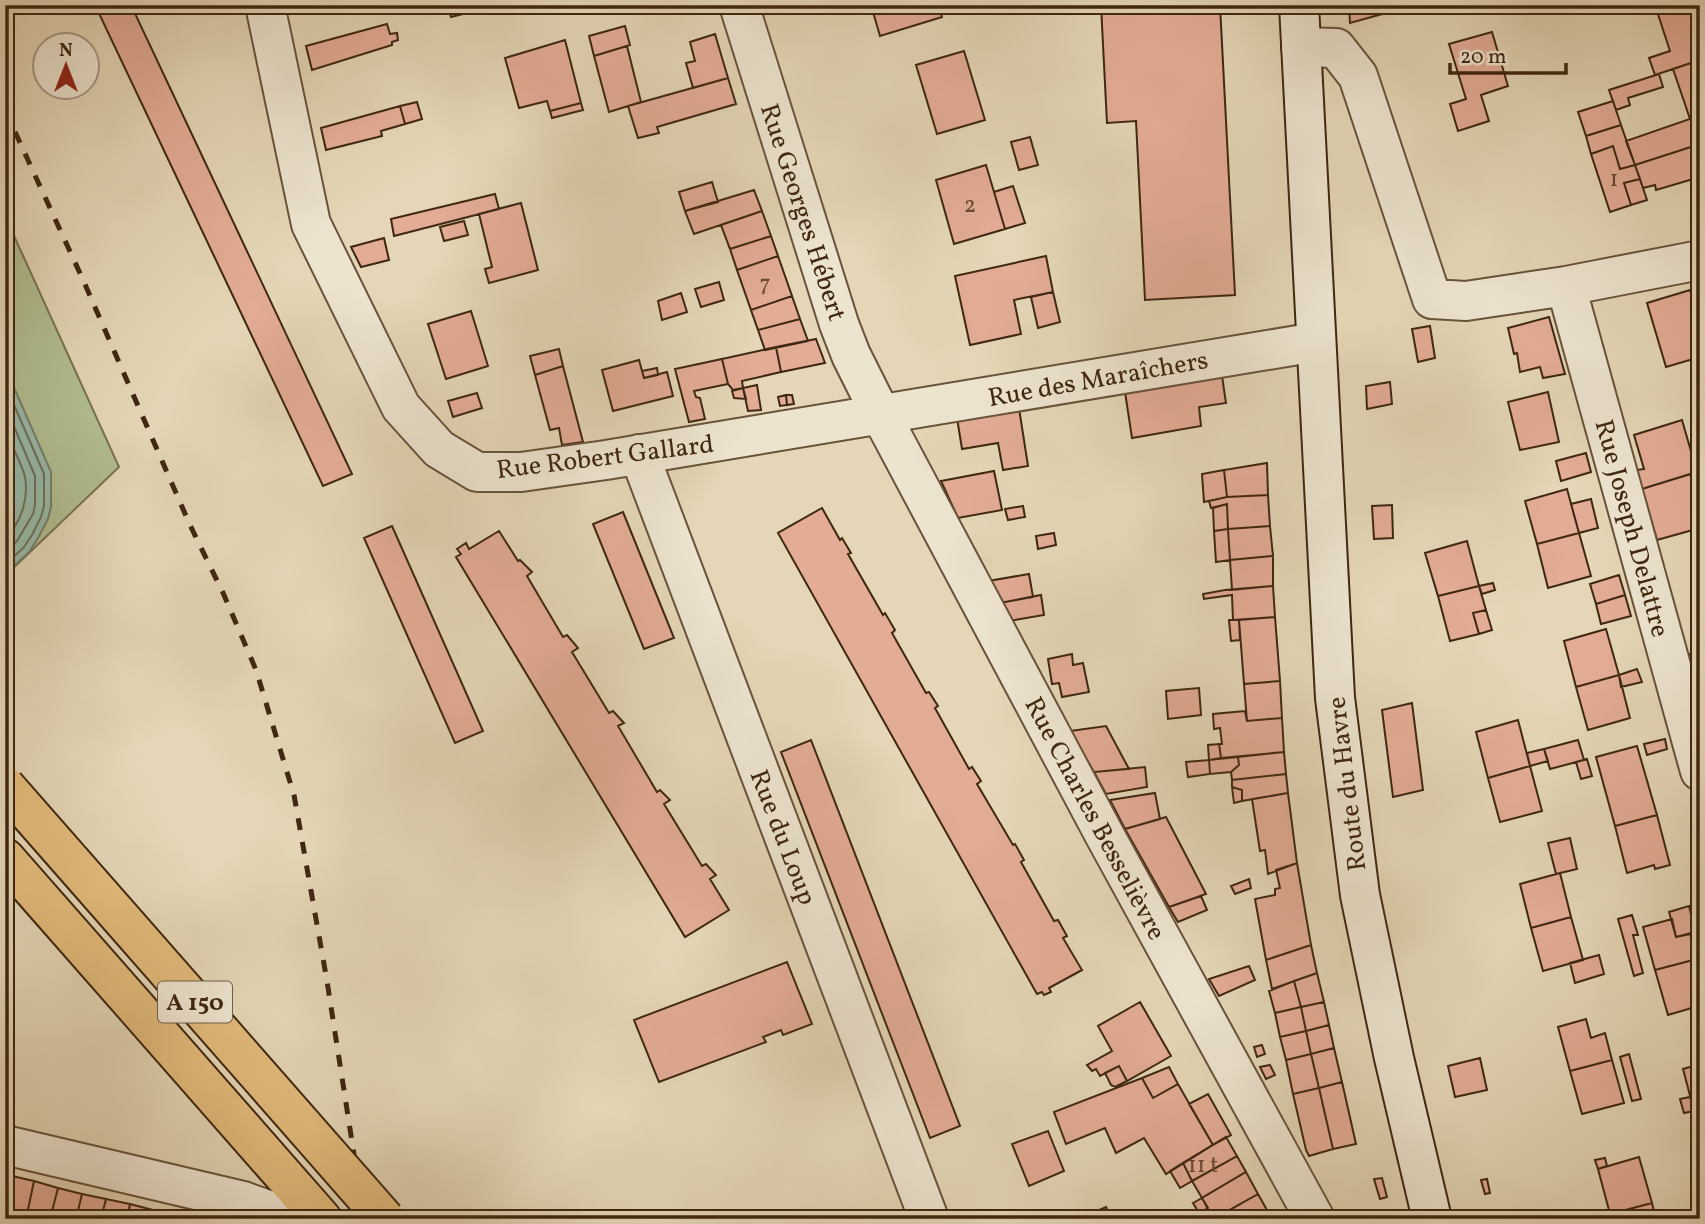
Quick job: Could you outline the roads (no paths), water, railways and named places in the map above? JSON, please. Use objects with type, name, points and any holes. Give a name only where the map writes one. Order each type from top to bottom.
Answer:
[{"type":"highway","name":"A 150","points":[[5,786],[385,1219]]},
{"type":"highway","name":"A 150","points":[[5,858],[323,1219]]},
{"type":"street","name":"Rue Robert Gallard","points":[[265,5],[311,224],[401,407],[439,449],[477,472],[521,472],[881,415]]},
{"type":"street","name":"Rue Georges Hébert","points":[[739,5],[839,324],[881,415]]},
{"type":"street","name":"Route du Havre","points":[[1299,5],[1335,698],[1358,882],[1394,1058],[1432,1219]]},
{"type":"street","points":[[1301,47],[1336,48],[1358,76],[1432,299],[1466,301],[1566,286],[1700,260]]},
{"type":"street","name":"Rue Joseph Delattre","points":[[1566,286],[1700,771]]},
{"type":"street","name":"Rue des Maraîchers","points":[[881,415],[1316,342]]},
{"type":"street","name":"Rue Charles Besselièvre","points":[[881,415],[1110,845],[1315,1219]]},
{"type":"street","name":"Rue du Loup","points":[[639,454],[929,1219]]},
{"type":"street","points":[[5,1144],[243,1201],[293,1219]]},
{"type":"water","points":[[5,367],[51,472],[51,507],[48,519],[29,552],[5,574]]},
{"type":"railway","points":[[5,110],[256,670],[294,795],[327,981],[364,1219]]}]
